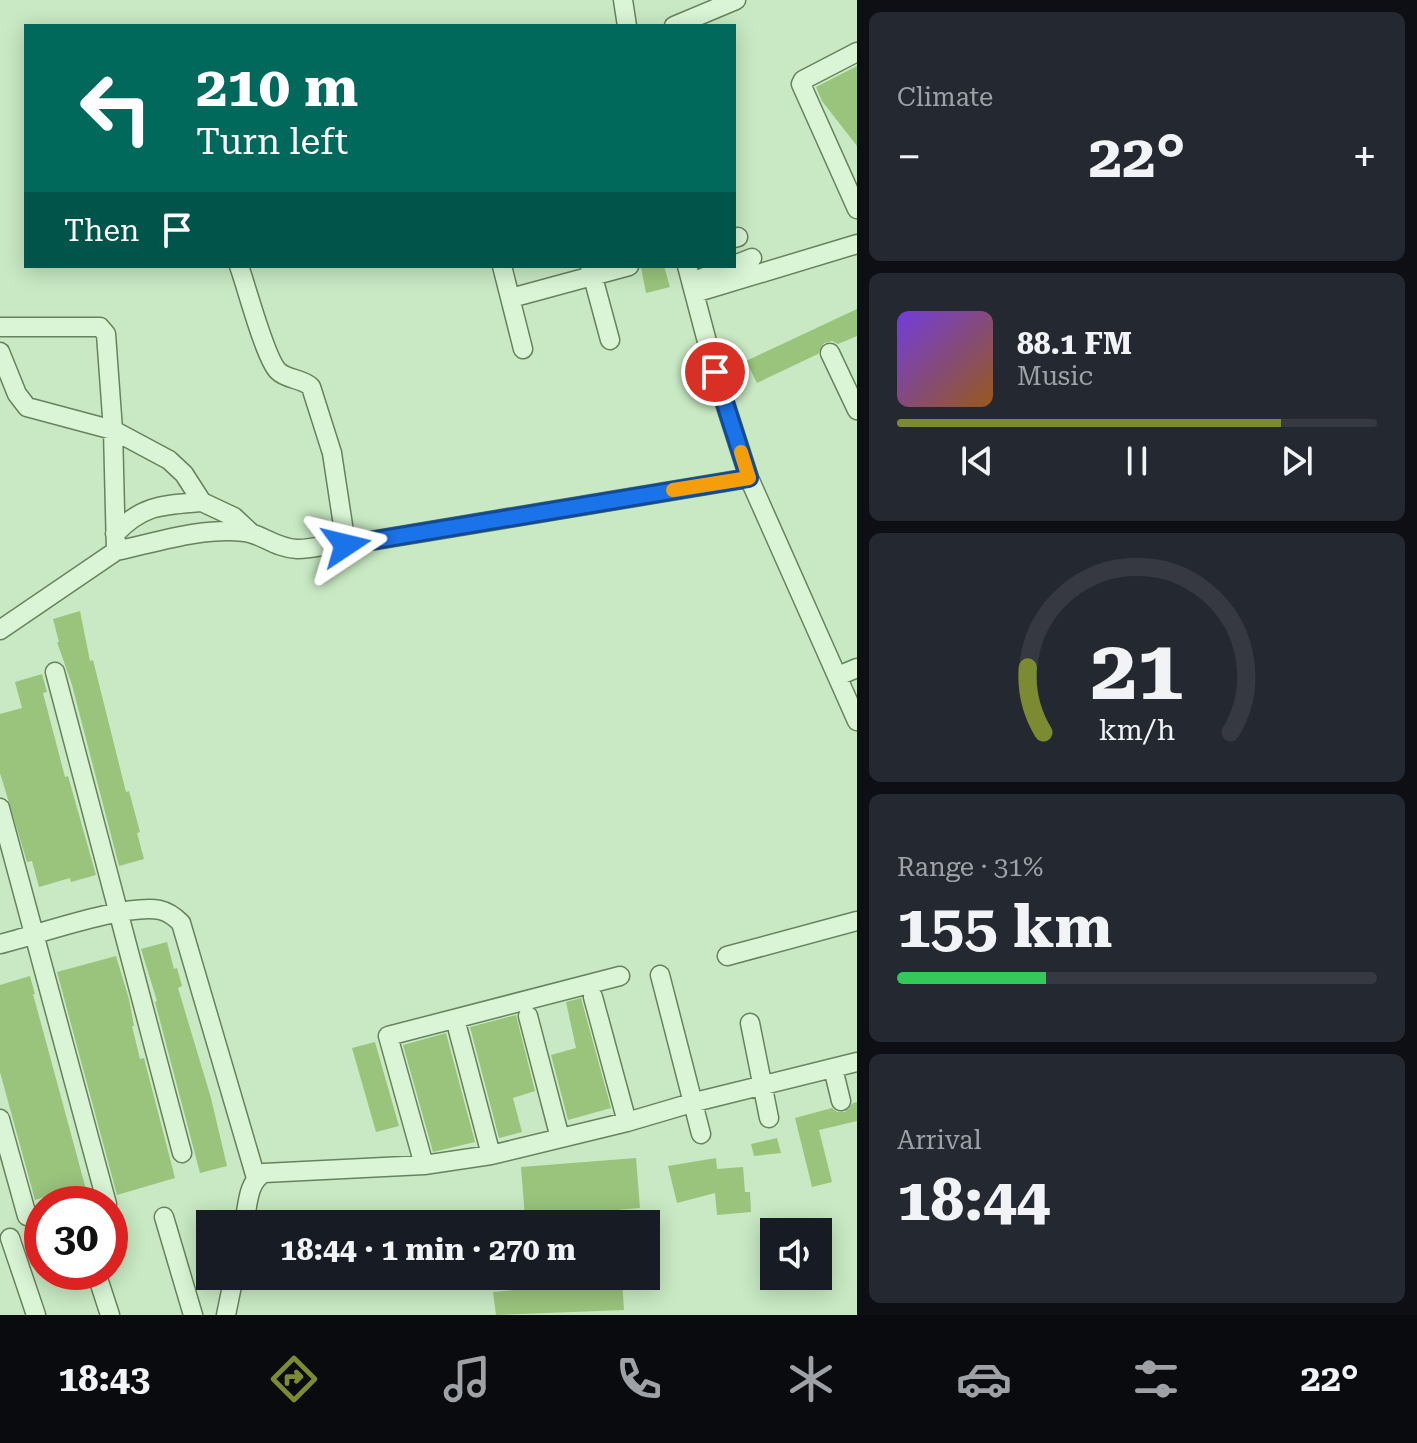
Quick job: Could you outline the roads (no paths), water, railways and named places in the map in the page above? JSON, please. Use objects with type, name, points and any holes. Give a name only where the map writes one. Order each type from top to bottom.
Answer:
[{"type":"street","points":[[623,0],[627,24]]},
{"type":"street","points":[[679,24],[736,0]]},
{"type":"street","points":[[857,52],[803,80],[801,84],[857,209]]},
{"type":"street","points":[[691,280],[857,244]]},
{"type":"street","points":[[736,265],[752,258]]},
{"type":"street","points":[[240,268],[270,360],[282,374],[311,387],[332,453],[346,545]]},
{"type":"street","points":[[503,268],[523,349]]},
{"type":"street","points":[[511,298],[591,271],[614,268]]},
{"type":"street","points":[[691,280],[727,268]]},
{"type":"street","points":[[591,271],[610,340]]},
{"type":"street","points":[[691,280],[715,372],[749,478],[857,721]]},
{"type":"street","points":[[0,327],[100,327],[104,330],[112,383],[116,542]]},
{"type":"street","points":[[0,352],[17,394],[27,407],[113,430],[169,460],[184,474],[202,502]]},
{"type":"street","points":[[830,353],[857,410]]},
{"type":"street","points":[[0,630],[116,542],[130,518],[149,508],[202,502],[234,517],[250,532],[270,544],[294,549],[319,549],[339,542],[346,545],[749,478]]},
{"type":"street","points":[[116,542],[217,529],[250,532]]},
{"type":"street","points":[[838,676],[857,668]]},
{"type":"street","points":[[55,672],[182,1153]]},
{"type":"street","points":[[0,808],[102,1186]]},
{"type":"street","points":[[0,944],[118,913],[160,910],[172,914],[181,923],[256,1178]]},
{"type":"street","points":[[727,956],[857,921]]},
{"type":"street","points":[[660,975],[701,1134]]},
{"type":"street","points":[[424,1165],[388,1036],[620,976]]},
{"type":"street","points":[[593,997],[627,1122]]},
{"type":"street","points":[[528,1016],[560,1138]]},
{"type":"street","points":[[750,1023],[769,1118]]},
{"type":"street","points":[[458,1030],[491,1155]]},
{"type":"street","points":[[247,1210],[251,1186],[264,1173],[424,1165],[491,1155],[857,1062]]},
{"type":"street","points":[[833,1068],[841,1101]]},
{"type":"street","points":[[0,1119],[24,1205]]},
{"type":"street","points":[[164,1217],[193,1315]]},
{"type":"street","points":[[10,1238],[36,1315]]},
{"type":"street","points":[[102,1290],[110,1315]]},
{"type":"street","points":[[226,1315],[231,1290]]}]
